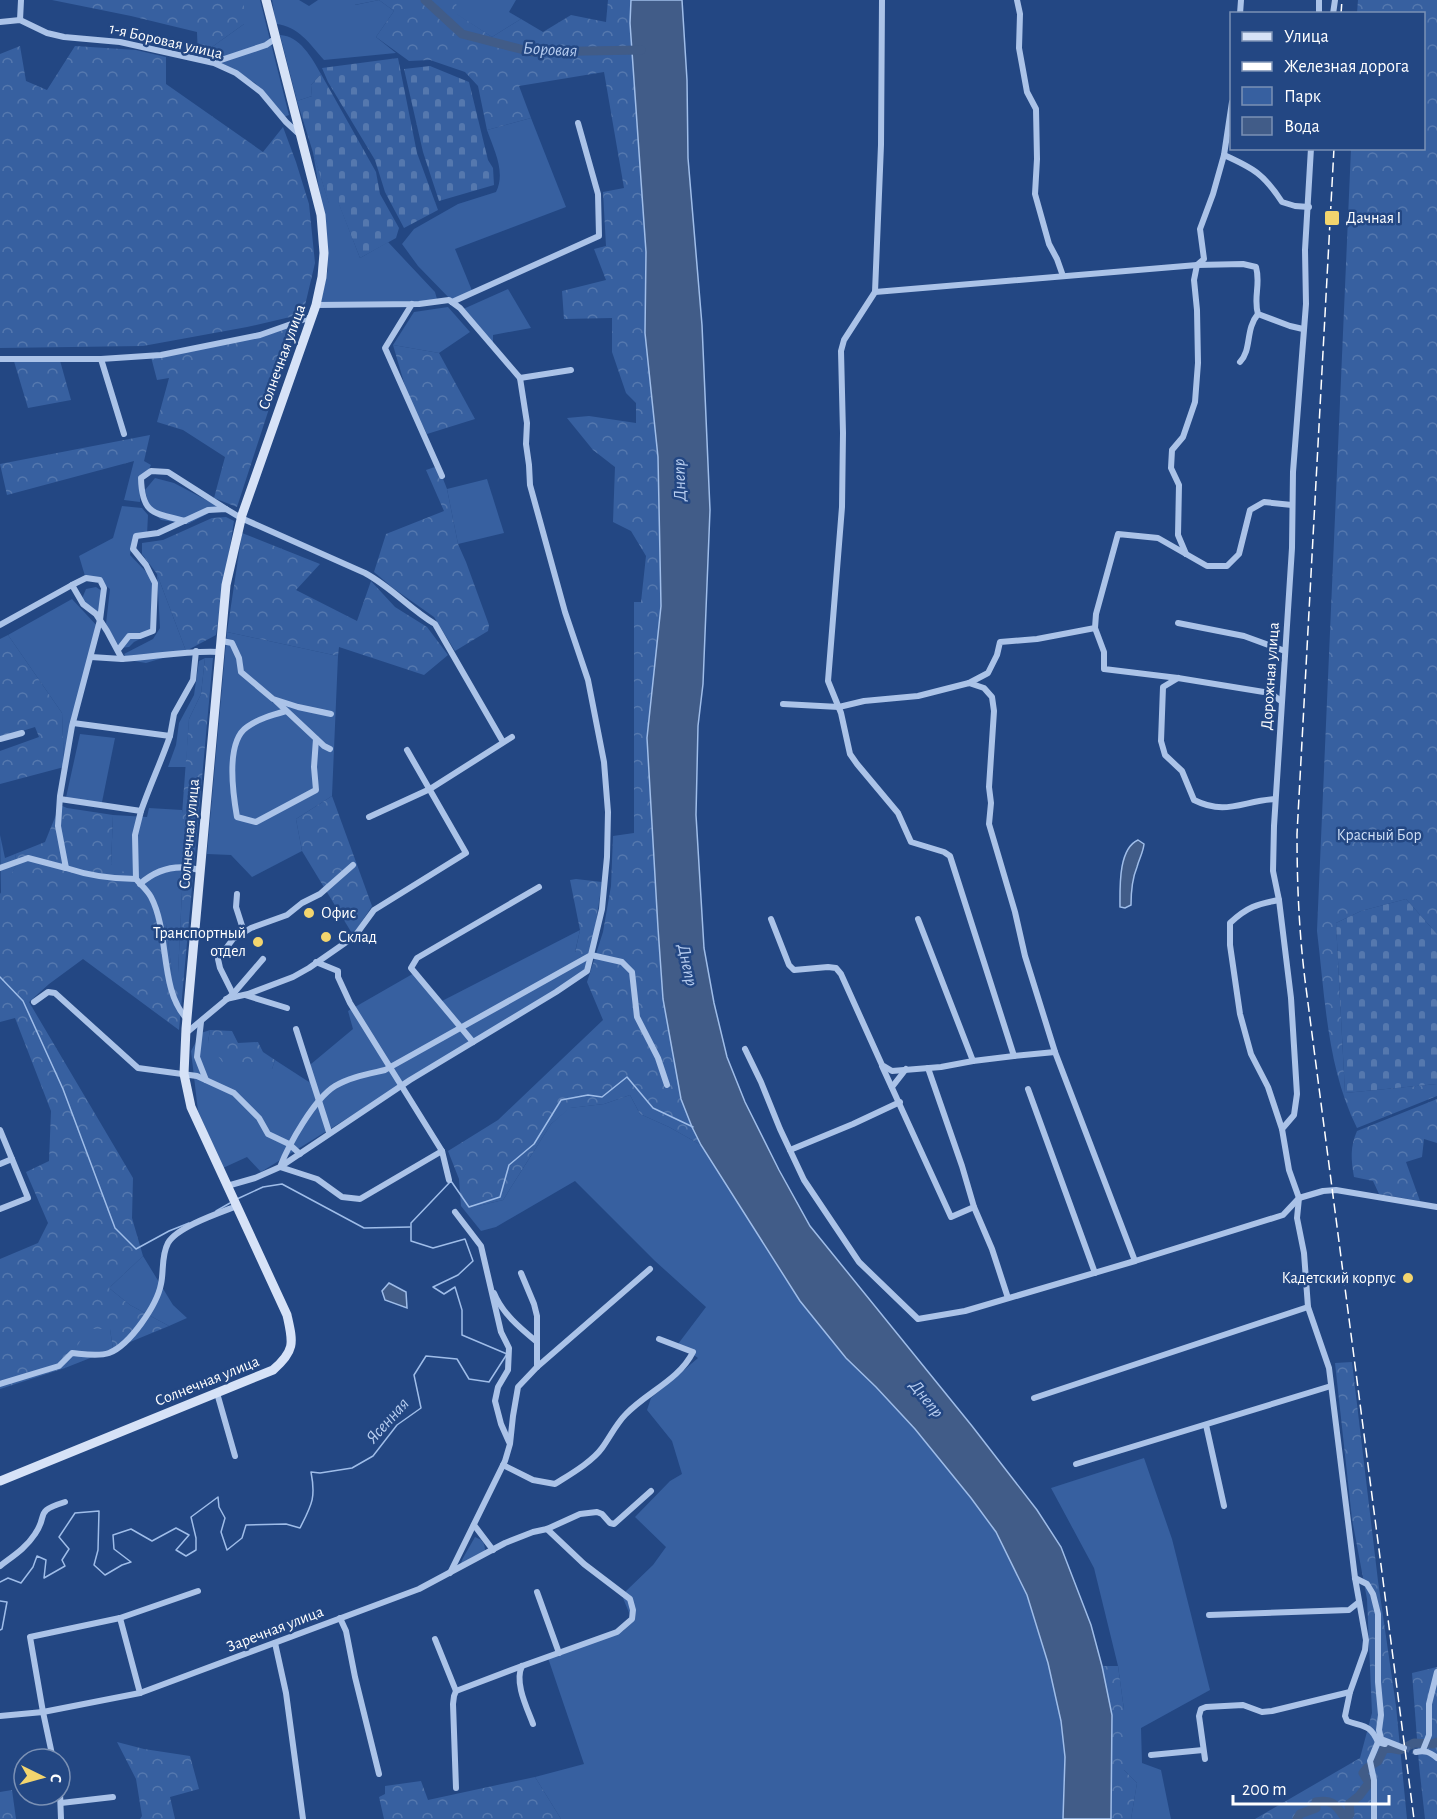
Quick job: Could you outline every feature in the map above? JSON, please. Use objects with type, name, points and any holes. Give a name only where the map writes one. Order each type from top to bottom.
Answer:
[{"type":"street","points":[[0,22],[20,20],[21,0]]},
{"type":"street","name":"Солнечная улица","points":[[0,1481],[273,1370],[288,1357],[292,1337],[286,1315],[191,1107],[184,1074],[185,1034],[226,585],[241,518],[316,305],[324,253],[321,215],[266,0]]},
{"type":"street","points":[[882,0],[875,292],[844,340],[841,351],[842,507],[828,681],[839,707],[850,753],[898,813],[908,840],[950,856],[1014,1056]]},
{"type":"street","points":[[1017,0],[1020,14],[1018,48],[1027,92],[1036,109],[1035,194],[1049,244],[1063,276]]},
{"type":"street","points":[[1319,0],[1319,11]]},
{"type":"street","name":"1-я Боровая улица","points":[[20,20],[46,33],[64,37],[120,42],[214,63],[236,73],[261,92],[302,137]]},
{"type":"street","points":[[214,63],[266,45],[276,38]]},
{"type":"street","points":[[1186,555],[1178,535],[1179,485],[1171,468],[1172,450],[1183,437],[1194,402],[1198,363],[1197,310],[1194,294],[1197,265],[1204,259],[1200,229],[1224,155],[1230,115]]},
{"type":"street","points":[[452,302],[599,236],[598,194],[578,123]]},
{"type":"street","name":"Дорожная улица","points":[[1282,1129],[1294,1115],[1297,1094],[1290,998],[1279,900],[1273,871],[1275,799],[1292,548],[1293,472],[1303,329],[1311,150]]},
{"type":"street","points":[[1224,155],[1252,167],[1275,191],[1282,202],[1309,207]]},
{"type":"street","points":[[875,292],[1197,265],[1243,264],[1256,267],[1259,279],[1255,303],[1258,314]]},
{"type":"street","points":[[227,1186],[255,1178],[280,1167],[329,1132],[401,1086],[587,971],[602,909],[608,812],[604,762],[588,680],[565,612],[530,485],[530,465],[526,444],[527,423],[520,378],[449,300],[412,304],[316,305]]},
{"type":"street","points":[[412,304],[385,348],[442,476]]},
{"type":"street","points":[[1258,314],[1303,329]]},
{"type":"street","points":[[1240,362],[1245,357],[1252,321],[1258,314]]},
{"type":"street","points":[[0,359],[101,359],[161,355],[260,335],[311,317]]},
{"type":"street","points":[[101,359],[124,434]]},
{"type":"street","points":[[520,378],[571,370]]},
{"type":"street","points":[[184,521],[158,516],[149,508],[141,496],[141,478],[151,471],[168,472],[241,518],[365,573],[384,584],[418,613],[435,624],[503,742]]},
{"type":"street","points":[[1281,701],[1270,693],[1104,669],[1104,652],[1095,628],[1096,614],[1118,534],[1158,538],[1207,566],[1227,566],[1239,554],[1250,510],[1264,502],[1292,505]]},
{"type":"street","points":[[118,650],[129,636],[140,636],[153,631],[155,583],[146,565],[133,549],[136,536],[158,533],[208,510],[226,509]]},
{"type":"street","points":[[0,625],[86,578],[100,580],[104,588],[92,657],[73,723],[60,799],[58,826],[66,868]]},
{"type":"street","points":[[72,585],[83,604],[100,620],[122,658]]},
{"type":"street","points":[[1178,623],[1244,636],[1285,651]]},
{"type":"street","points":[[783,704],[839,707],[864,701],[918,696],[969,683],[988,673],[997,655],[1000,642],[1037,639],[1095,628]]},
{"type":"street","points":[[222,641],[231,643],[239,658],[241,672],[330,749]]},
{"type":"street","points":[[92,657],[122,658],[196,651],[220,652]]},
{"type":"street","points":[[187,1019],[179,1011],[173,994],[163,936],[151,897],[138,881],[135,835],[152,778],[161,764],[174,714],[193,680],[196,651]]},
{"type":"street","points":[[1178,678],[1163,687],[1161,741],[1166,755],[1182,771],[1194,800],[1208,807],[1224,809],[1275,799]]},
{"type":"street","points":[[969,683],[984,688],[992,697],[994,711],[989,824],[1015,912],[1025,956],[1055,1052],[1135,1261]]},
{"type":"street","points":[[273,699],[331,714]]},
{"type":"street","points":[[286,711],[268,716],[244,728],[233,750],[232,789],[237,817],[256,822],[316,790],[314,767],[316,739]]},
{"type":"street","points":[[73,723],[170,736]]},
{"type":"street","points":[[0,739],[22,733]]},
{"type":"street","points":[[369,817],[430,789],[512,737]]},
{"type":"street","points":[[226,999],[244,995],[293,977],[355,936],[374,910],[466,853],[407,750]]},
{"type":"street","points":[[60,799],[141,811]]},
{"type":"street","points":[[0,868],[28,858],[82,874],[138,881],[171,867],[188,866],[200,870]]},
{"type":"street","points":[[233,994],[218,959],[233,939],[244,932],[287,915],[302,903],[320,894],[353,865]]},
{"type":"street","points":[[473,1042],[411,968],[417,958],[539,887]]},
{"type":"street","points":[[237,894],[236,907],[244,932]]},
{"type":"street","points":[[1279,900],[1244,909],[1230,922],[1230,945],[1240,1014],[1251,1054],[1268,1087],[1282,1129],[1289,1170],[1299,1198],[1297,1218],[1304,1253],[1308,1308],[1329,1368],[1355,1578],[1366,1640],[1345,1716],[1347,1721],[1366,1726],[1373,1731],[1378,1742],[1390,1743]]},
{"type":"street","points":[[771,919],[789,965],[794,970],[828,967],[836,968],[841,974],[951,1217],[974,1207]]},
{"type":"street","points":[[918,919],[972,1061]]},
{"type":"street","points":[[280,1167],[289,1144],[309,1113],[334,1086],[362,1075],[385,1070],[591,955],[622,962],[632,972],[638,1017],[658,1058],[667,1085]]},
{"type":"street","points":[[185,1034],[233,994],[263,959]]},
{"type":"street","points":[[316,962],[338,970],[338,977],[350,1003],[442,1151],[449,1180]]},
{"type":"street","points":[[34,1002],[48,992],[55,993],[138,1068],[184,1074],[206,1080],[234,1094],[260,1119],[268,1134],[289,1144],[300,1154]]},
{"type":"street","points":[[244,995],[287,1008]]},
{"type":"street","points":[[201,1021],[197,1057],[206,1080]]},
{"type":"street","points":[[296,1029],[329,1132]]},
{"type":"street","points":[[745,1049],[804,1180],[859,1262],[918,1319],[965,1311],[1283,1215],[1299,1198],[1323,1191],[1336,1190],[1437,1207]]},
{"type":"street","points":[[882,1065],[892,1071],[1055,1052]]},
{"type":"street","points":[[928,1068],[974,1207],[995,1258],[1008,1298]]},
{"type":"street","points":[[892,1087],[906,1069]]},
{"type":"street","points":[[1028,1089],[1095,1273]]},
{"type":"street","points":[[790,1150],[900,1102]]},
{"type":"street","points":[[0,1130],[28,1198],[0,1209]]},
{"type":"street","points":[[280,1167],[317,1179],[342,1197],[360,1199],[442,1151]]},
{"type":"street","points":[[0,1164],[12,1159]]},
{"type":"street","points":[[0,1384],[59,1366],[72,1353],[90,1355],[109,1353],[125,1342],[150,1313],[161,1284],[163,1261],[168,1243],[183,1230],[237,1206]]},
{"type":"street","points":[[455,1212],[481,1246],[501,1332],[509,1348],[508,1370],[498,1387],[495,1401],[501,1424],[510,1444]]},
{"type":"street","points":[[450,1574],[503,1465],[510,1444],[518,1387],[537,1367],[650,1269]]},
{"type":"street","points":[[521,1274],[537,1316],[537,1367]]},
{"type":"street","points":[[488,1278],[498,1302],[520,1328],[537,1342]]},
{"type":"street","points":[[1034,1398],[1308,1308]]},
{"type":"street","points":[[503,1465],[533,1480],[555,1484],[601,1450],[626,1414],[646,1395],[686,1365],[693,1352],[658,1339]]},
{"type":"street","points":[[1076,1464],[1331,1386]]},
{"type":"street","points":[[217,1393],[235,1456]]},
{"type":"street","points":[[1206,1425],[1224,1506]]},
{"type":"street","name":"Заречная улица","points":[[0,1716],[43,1712],[140,1693],[419,1589],[493,1550],[533,1532],[547,1529],[568,1518],[591,1512],[602,1514],[614,1524],[651,1491]]},
{"type":"street","points":[[0,1566],[23,1549],[37,1532],[42,1513],[51,1506],[65,1502]]},
{"type":"street","points":[[474,1525],[493,1550]]},
{"type":"street","points":[[456,1691],[617,1632],[629,1623],[633,1610],[630,1599],[584,1564],[547,1529]]},
{"type":"street","points":[[1355,1578],[1367,1584],[1373,1594],[1378,1614],[1381,1739],[1404,1748]]},
{"type":"street","points":[[50,1747],[30,1637],[120,1618],[198,1591]]},
{"type":"street","points":[[537,1592],[559,1653]]},
{"type":"street","points":[[1209,1615],[1349,1610],[1359,1602]]},
{"type":"street","points":[[120,1618],[140,1693]]},
{"type":"street","points":[[340,1618],[379,1774]]},
{"type":"street","points":[[435,1638],[456,1691],[453,1704],[456,1788]]},
{"type":"street","points":[[275,1643],[287,1703],[303,1819]]},
{"type":"street","points":[[522,1665],[519,1674],[520,1682],[533,1724]]},
{"type":"street","points":[[1423,1750],[1429,1734],[1429,1704],[1437,1672]]},
{"type":"street","points":[[1204,1759],[1199,1716],[1201,1709],[1243,1705],[1262,1712],[1350,1692]]},
{"type":"street","points":[[1374,1819],[1374,1780],[1370,1761],[1378,1742]]},
{"type":"street","points":[[1151,1755],[1203,1749]]},
{"type":"street","points":[[1416,1752],[1423,1750],[1432,1753],[1437,1758]]},
{"type":"street","points":[[72,1802],[113,1797]]},
{"type":"green space","points":[[52,0],[244,0],[244,24],[198,57],[197,32]]},
{"type":"green space","points":[[244,0],[260,0],[289,115],[284,117],[255,83],[223,64],[198,57],[244,24]]},
{"type":"green space","points":[[272,0],[299,0],[309,6],[318,0],[354,0],[355,5],[379,0],[394,11],[376,37],[396,53],[324,60],[297,32],[284,25],[276,24]]},
{"type":"green space","points":[[354,0],[379,0],[354,5]]},
{"type":"green space","points":[[379,0],[456,0],[457,14],[492,37],[521,19],[543,32],[571,15],[606,22],[608,0],[631,0],[630,23],[646,252],[645,333],[658,457],[661,606],[647,738],[658,928],[663,999],[681,1099],[701,1145],[640,1114],[630,1095],[604,1104],[570,1108],[551,1124],[503,1200],[478,1206],[461,1206],[459,1179],[448,1151],[498,1120],[603,1020],[587,982],[603,932],[611,886],[613,836],[634,833],[634,602],[641,602],[646,556],[631,531],[613,522],[615,467],[593,450],[567,418],[589,416],[636,423],[636,403],[626,393],[612,352],[612,318],[564,319],[562,291],[606,280],[594,249],[606,246],[603,192],[624,188],[604,72],[519,86],[531,118],[487,130],[478,86],[465,72],[430,60],[409,61],[376,37],[394,11]]},
{"type":"green space","points":[[456,0],[516,0],[509,12],[521,19],[492,37],[456,14]]},
{"type":"green space","name":"Красный Бор","points":[[1358,0],[1437,0],[1437,934],[1406,899],[1361,911],[1336,923],[1345,1093],[1437,1084],[1437,1096],[1357,1128],[1347,1105],[1333,1057],[1317,931],[1351,150],[1425,150],[1425,12],[1357,12]]},
{"type":"green space","points":[[280,35],[294,39],[309,55],[321,74],[311,85],[312,96],[297,101]]},
{"type":"green space","points":[[20,46],[26,81],[47,90],[75,46],[136,50],[166,57],[166,84],[263,152],[283,127],[309,204],[315,263],[303,314],[143,346],[0,348],[0,54]]},
{"type":"green space","points":[[398,58],[417,153],[438,210],[404,228],[385,192],[375,160],[322,68]]},
{"type":"green space","points":[[430,66],[469,82],[488,160],[493,168],[494,185],[439,201],[423,152],[404,69]]},
{"type":"green space","points":[[321,74],[376,172],[380,194],[399,228],[396,238],[360,258],[338,202],[329,204],[297,101],[312,96],[311,85]]},
{"type":"green space","points":[[531,118],[566,207],[455,249],[473,293],[453,302],[418,266],[402,244],[414,229],[458,204],[496,192],[500,177],[499,169],[496,153],[487,130]]},
{"type":"green space","points":[[313,152],[329,203],[338,201],[360,258],[388,242],[435,292],[437,299],[411,303],[321,302],[328,269],[324,219]]},
{"type":"green space","points":[[508,289],[531,328],[493,335],[493,344],[461,310]]},
{"type":"green space","points":[[448,307],[470,332],[439,353],[393,345],[414,312]]},
{"type":"green space","points":[[296,326],[237,507],[214,498],[225,457],[183,430],[157,422],[169,378],[157,380],[151,357]]},
{"type":"green space","points":[[393,345],[439,353],[475,419],[427,434],[407,393]]},
{"type":"green space","points":[[59,357],[71,400],[28,408],[13,358]]},
{"type":"green space","points":[[150,435],[144,461],[134,461],[7,495],[0,464]]},
{"type":"green space","points":[[134,461],[144,461],[151,465],[140,488],[140,502],[124,500]]},
{"type":"green space","points":[[438,466],[447,489],[458,544],[489,625],[488,631],[455,651],[434,617],[374,572],[386,534],[444,511],[426,470]]},
{"type":"green space","points":[[155,478],[174,483],[229,512],[213,511],[188,524],[161,520],[149,507],[145,490]]},
{"type":"green space","points":[[487,479],[504,533],[458,544],[447,489]]},
{"type":"green space","points":[[122,506],[142,508],[148,515],[147,535],[133,537],[130,555],[153,579],[150,634],[129,647],[120,648],[106,624],[110,589],[98,579],[85,576],[79,556],[113,538]]},
{"type":"green space","points":[[226,517],[234,521],[216,635],[186,651],[157,574],[142,554],[142,543],[163,540],[212,518]]},
{"type":"green space","points":[[242,533],[320,564],[296,590],[357,621],[371,581],[395,607],[427,627],[448,655],[424,675],[339,647],[338,656],[227,632]]},
{"type":"green space","points":[[157,574],[186,651],[146,663],[128,660],[124,654],[153,639],[160,628]]},
{"type":"green space","points":[[96,587],[102,591],[99,619],[81,601],[86,589]]},
{"type":"green space","points":[[72,599],[99,628],[64,767],[62,713],[8,635]]},
{"type":"green space","points":[[227,632],[338,656],[332,796],[296,819],[302,851],[252,877],[231,855],[207,854]]},
{"type":"green space","points":[[8,635],[62,713],[64,767],[0,784],[0,751],[39,737],[35,727],[0,738],[0,639]]},
{"type":"green space","points":[[205,658],[201,694],[189,719],[186,767],[168,767],[176,745],[179,723],[194,695],[199,661]]},
{"type":"green space","points":[[205,658],[213,658],[179,1030],[83,959],[29,1002],[133,1178],[132,1218],[143,1256],[109,1288],[130,1305],[169,1326],[113,1349],[110,1329],[87,1329],[65,1368],[0,1389],[0,1259],[38,1243],[48,1223],[26,1172],[49,1161],[51,1111],[15,1018],[0,1022],[0,894],[17,864],[15,854],[45,842],[60,805],[113,815],[111,864],[147,886],[166,924],[172,973],[178,973],[185,830],[182,815],[189,719],[201,694]]},
{"type":"green space","points":[[80,734],[115,738],[101,807],[65,802]]},
{"type":"green space","points":[[332,796],[372,906],[353,935],[302,851],[296,819]]},
{"type":"green space","points":[[149,808],[182,810],[185,830],[178,974],[172,974],[166,924],[111,864],[113,815],[147,817]]},
{"type":"green space","points":[[0,835],[5,858],[15,854],[17,864],[1,895]]},
{"type":"green space","points":[[570,880],[602,882],[589,956],[575,953],[580,930]]},
{"type":"green space","points":[[1406,899],[1437,934],[1437,1084],[1345,1093],[1336,923],[1361,911]]},
{"type":"green space","points":[[580,930],[575,952],[589,956],[587,974],[468,1043],[261,1172],[247,1157],[223,1168],[198,1111],[191,1051],[201,1033],[210,1030],[208,1042],[272,1069],[275,1060],[309,1082],[311,1064],[353,1029],[348,1011],[416,972],[440,1002]]},
{"type":"green space","points":[[210,1030],[232,1031],[238,1043],[258,1042],[263,1052],[275,1060],[272,1069],[225,1066],[208,1042]]},
{"type":"green space","points":[[630,1095],[640,1114],[701,1145],[800,1301],[846,1358],[915,1429],[996,1532],[1027,1595],[1048,1663],[1061,1721],[1065,1757],[1063,1819],[561,1819],[535,1777],[584,1764],[547,1655],[623,1631],[632,1620],[623,1598],[625,1592],[653,1565],[666,1547],[635,1517],[670,1481],[682,1474],[672,1441],[647,1410],[651,1398],[698,1358],[678,1344],[706,1307],[655,1261],[575,1181],[496,1227],[481,1231],[461,1206],[478,1206],[503,1200],[551,1124],[569,1108],[604,1104]]},
{"type":"green space","points":[[1437,1099],[1437,1143],[1424,1139],[1422,1157],[1406,1162],[1420,1201],[1379,1194],[1373,1181],[1354,1177],[1352,1153],[1357,1131]]},
{"type":"green space","points":[[143,1256],[173,1305],[187,1318],[169,1326],[130,1305],[109,1288]]},
{"type":"green space","points":[[86,1329],[110,1329],[113,1349],[65,1368]]},
{"type":"green space","points":[[1352,1362],[1378,1581],[1396,1706],[1407,1819],[1255,1819],[1360,1758],[1372,1713],[1367,1599],[1352,1519],[1335,1363]]},
{"type":"green space","points":[[1144,1458],[1172,1539],[1210,1690],[1141,1728],[1142,1763],[1161,1770],[1171,1819],[1131,1819],[1137,1783],[1124,1770],[1124,1710],[1118,1666],[1094,1568],[1051,1488]]},
{"type":"green space","points":[[475,1537],[483,1542],[485,1552],[458,1570],[463,1558]]},
{"type":"green space","points":[[1102,1666],[1118,1666],[1124,1710],[1124,1770],[1137,1783],[1131,1819],[1111,1819],[1112,1800]]},
{"type":"green space","points":[[1437,1667],[1437,1819],[1425,1819],[1412,1673]]},
{"type":"green space","points":[[117,1742],[190,1756],[199,1789],[170,1797],[175,1819],[140,1819],[142,1816],[136,1779]]},
{"type":"green space","points":[[535,1777],[561,1819],[384,1819],[379,1797],[385,1794],[385,1786],[421,1781],[428,1800]]},
{"type":"green space","points":[[12,1790],[12,1807],[14,1807],[16,1819],[0,1819],[0,1792]]},
{"type":"water","name":"Днепр","points":[[631,0],[682,0],[687,80],[688,158],[702,325],[710,510],[703,684],[698,726],[696,815],[704,948],[727,1057],[745,1102],[810,1226],[972,1426],[1037,1510],[1061,1547],[1091,1625],[1112,1715],[1111,1819],[1063,1819],[1065,1757],[1061,1721],[1048,1663],[1027,1595],[996,1532],[915,1429],[846,1358],[800,1301],[701,1145],[681,1099],[663,999],[647,738],[661,606],[658,457],[645,333],[646,252],[630,23]]},
{"type":"water","points":[[1138,840],[1144,844],[1133,881],[1131,905],[1125,908],[1120,907],[1120,880],[1124,860],[1131,845]]},
{"type":"water","points":[[389,1283],[406,1292],[407,1308],[385,1300],[382,1291]]},
{"type":"waterway","name":"Боровая","points":[[425,0],[462,34],[532,52],[641,50]]},
{"type":"waterway","points":[[0,977],[23,1001],[63,1089],[115,1228],[136,1249],[189,1223]]},
{"type":"waterway","name":"Ясенная","points":[[0,1582],[8,1578],[21,1583],[33,1567],[37,1556],[46,1560],[44,1578],[65,1566],[62,1560],[69,1549],[59,1537],[75,1513],[99,1511],[98,1550],[94,1565],[105,1575],[131,1562],[114,1549],[113,1535],[131,1529],[152,1541],[176,1528],[189,1535],[176,1550],[186,1556],[196,1550],[191,1517],[218,1497],[219,1507],[225,1518],[221,1532],[227,1550],[242,1538],[246,1525],[286,1524],[300,1528],[312,1501],[311,1472],[320,1473],[352,1468],[373,1456],[397,1425],[421,1408],[414,1375],[426,1356],[457,1359],[469,1379],[489,1382],[507,1354],[462,1335],[462,1310],[455,1287],[444,1294],[433,1287],[458,1275],[473,1261],[465,1239],[433,1248],[411,1241],[411,1223],[451,1181],[469,1207],[500,1197],[509,1165],[534,1144],[561,1100],[588,1095],[602,1097],[627,1077],[653,1108],[693,1127]]},
{"type":"waterway","points":[[237,1199],[263,1187],[282,1184],[364,1228],[410,1227]]},
{"type":"waterway","points":[[216,1211],[230,1203]]},
{"type":"waterway","name":"Ясенная","points":[[0,1601],[7,1602],[0,1630]]},
{"type":"waterway","points":[[1297,1819],[1300,1814],[1316,1808],[1316,1802],[1322,1801],[1334,1804],[1345,1818],[1350,1815],[1349,1804],[1369,1783],[1363,1773],[1378,1761],[1385,1747],[1400,1750],[1414,1743],[1433,1744],[1437,1742]]},
{"type":"tunnel","points":[[1404,1748],[1416,1752]]},
{"type":"railway","points":[[1341,12],[1342,0]]},
{"type":"railway","points":[[1334,150],[1297,834],[1297,871],[1305,980],[1414,1819]]},
{"type":"place","name":"Дачная I","points":[[1332,218]]},
{"type":"place","name":"Офис","points":[[309,913]]},
{"type":"place","name":"Склад","points":[[326,937]]},
{"type":"place","name":"Транспортный отдел","points":[[258,942]]},
{"type":"place","name":"Кадетский корпус","points":[[1408,1278]]}]
